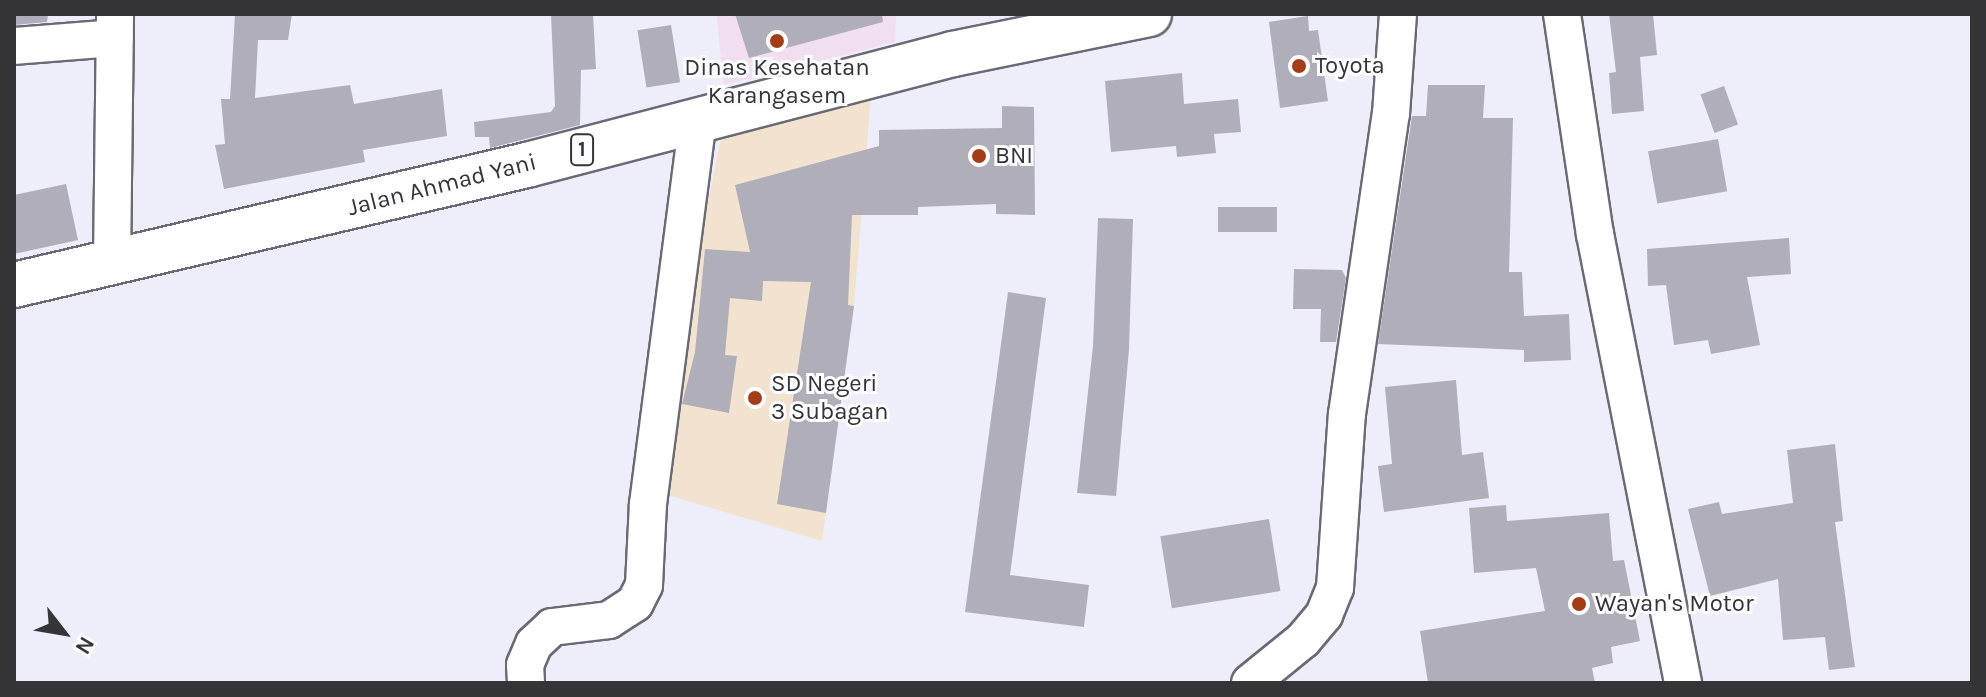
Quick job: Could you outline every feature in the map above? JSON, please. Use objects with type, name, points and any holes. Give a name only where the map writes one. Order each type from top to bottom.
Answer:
[{"type":"highway","name":"Jalan Ahmad Yani","points":[[14,285],[698,120],[953,54],[1149,14]]},
{"type":"street","points":[[1250,683],[1303,640],[1324,615],[1335,588],[1347,414],[1394,87],[1398,14]]},
{"type":"street","points":[[1562,14],[1595,234],[1683,683]]},
{"type":"street","points":[[14,46],[115,26],[112,263]]},
{"type":"street","points":[[526,683],[525,665],[534,644],[552,627],[609,620],[635,603],[644,585],[648,504],[698,120]]},
{"type":"shaded area","points":[[716,14],[896,14],[895,42],[724,85]]},
{"type":"shaded area","name":"SD Negeri 3 Subagan","points":[[871,94],[854,306],[822,541],[651,490],[722,132]]},
{"type":"building","points":[[14,14],[48,14],[47,22],[14,25]]},
{"type":"building","points":[[235,14],[292,14],[288,40],[258,40],[255,98],[350,85],[354,104],[442,89],[447,136],[363,150],[365,162],[224,189],[215,145],[225,144],[221,99],[230,99]]},
{"type":"building","points":[[551,14],[593,14],[596,69],[581,70],[580,125],[490,148],[489,137],[475,137],[474,122],[551,112],[555,106]]},
{"type":"building","name":"Dinas Kesehatan Karangasem","points":[[735,14],[882,14],[883,22],[749,58]]},
{"type":"building","points":[[1609,14],[1653,14],[1657,55],[1640,57],[1644,111],[1612,114],[1609,73],[1616,72]]},
{"type":"building","name":"Toyota","points":[[1308,16],[1309,31],[1318,30],[1328,101],[1280,108],[1269,22]]},
{"type":"building","points":[[671,25],[680,82],[646,88],[637,30]]},
{"type":"building","points":[[1182,73],[1184,104],[1238,99],[1241,132],[1214,134],[1216,153],[1177,157],[1176,146],[1111,152],[1105,81]]},
{"type":"building","points":[[1428,85],[1485,85],[1483,118],[1513,118],[1509,272],[1522,272],[1524,316],[1569,314],[1571,360],[1524,362],[1524,350],[1378,344],[1412,116],[1426,116]]},
{"type":"building","points":[[1724,86],[1738,125],[1715,133],[1701,95]]},
{"type":"building","points":[[1002,106],[1034,107],[1035,215],[996,214],[996,204],[918,207],[918,215],[852,215],[848,305],[854,306],[826,513],[777,504],[811,282],[763,281],[762,301],[730,298],[725,355],[737,356],[729,413],[682,404],[695,352],[705,249],[750,252],[735,185],[879,146],[879,130],[1002,128]]},
{"type":"building","points":[[1718,139],[1727,191],[1657,204],[1648,151]]},
{"type":"building","points":[[66,184],[78,240],[14,254],[14,195]]},
{"type":"building","points":[[1218,207],[1277,207],[1277,232],[1218,232]]},
{"type":"building","points":[[1098,218],[1133,219],[1129,349],[1116,496],[1077,493],[1093,346]]},
{"type":"building","points":[[1789,238],[1791,274],[1747,277],[1760,345],[1711,354],[1708,340],[1674,345],[1666,285],[1648,286],[1647,249]]},
{"type":"building","points":[[1294,269],[1342,270],[1346,278],[1336,342],[1320,342],[1321,309],[1293,309]]},
{"type":"building","points":[[1008,292],[1046,298],[1010,575],[1089,585],[1084,627],[965,612]]},
{"type":"building","points":[[1456,380],[1462,455],[1483,452],[1489,498],[1384,512],[1378,466],[1392,464],[1385,387]]},
{"type":"building","points":[[1835,444],[1843,521],[1835,522],[1855,667],[1829,670],[1825,637],[1783,640],[1778,579],[1710,596],[1688,509],[1719,502],[1722,514],[1793,503],[1787,450]]},
{"type":"building","points":[[1506,505],[1507,521],[1609,513],[1613,561],[1624,560],[1640,641],[1611,647],[1613,663],[1592,668],[1595,683],[1428,683],[1420,631],[1545,611],[1536,568],[1474,573],[1469,508]]},
{"type":"building","points":[[1269,519],[1280,591],[1172,608],[1160,536]]},
{"type":"place","name":"Dinas Kesehatan Karangasem","points":[[777,41]]},
{"type":"place","name":"Toyota","points":[[1299,66]]},
{"type":"place","name":"BNI","points":[[979,156]]},
{"type":"place","name":"SD Negeri 3 Subagan","points":[[755,398]]},
{"type":"place","name":"Wayan's Motor","points":[[1579,604]]}]
